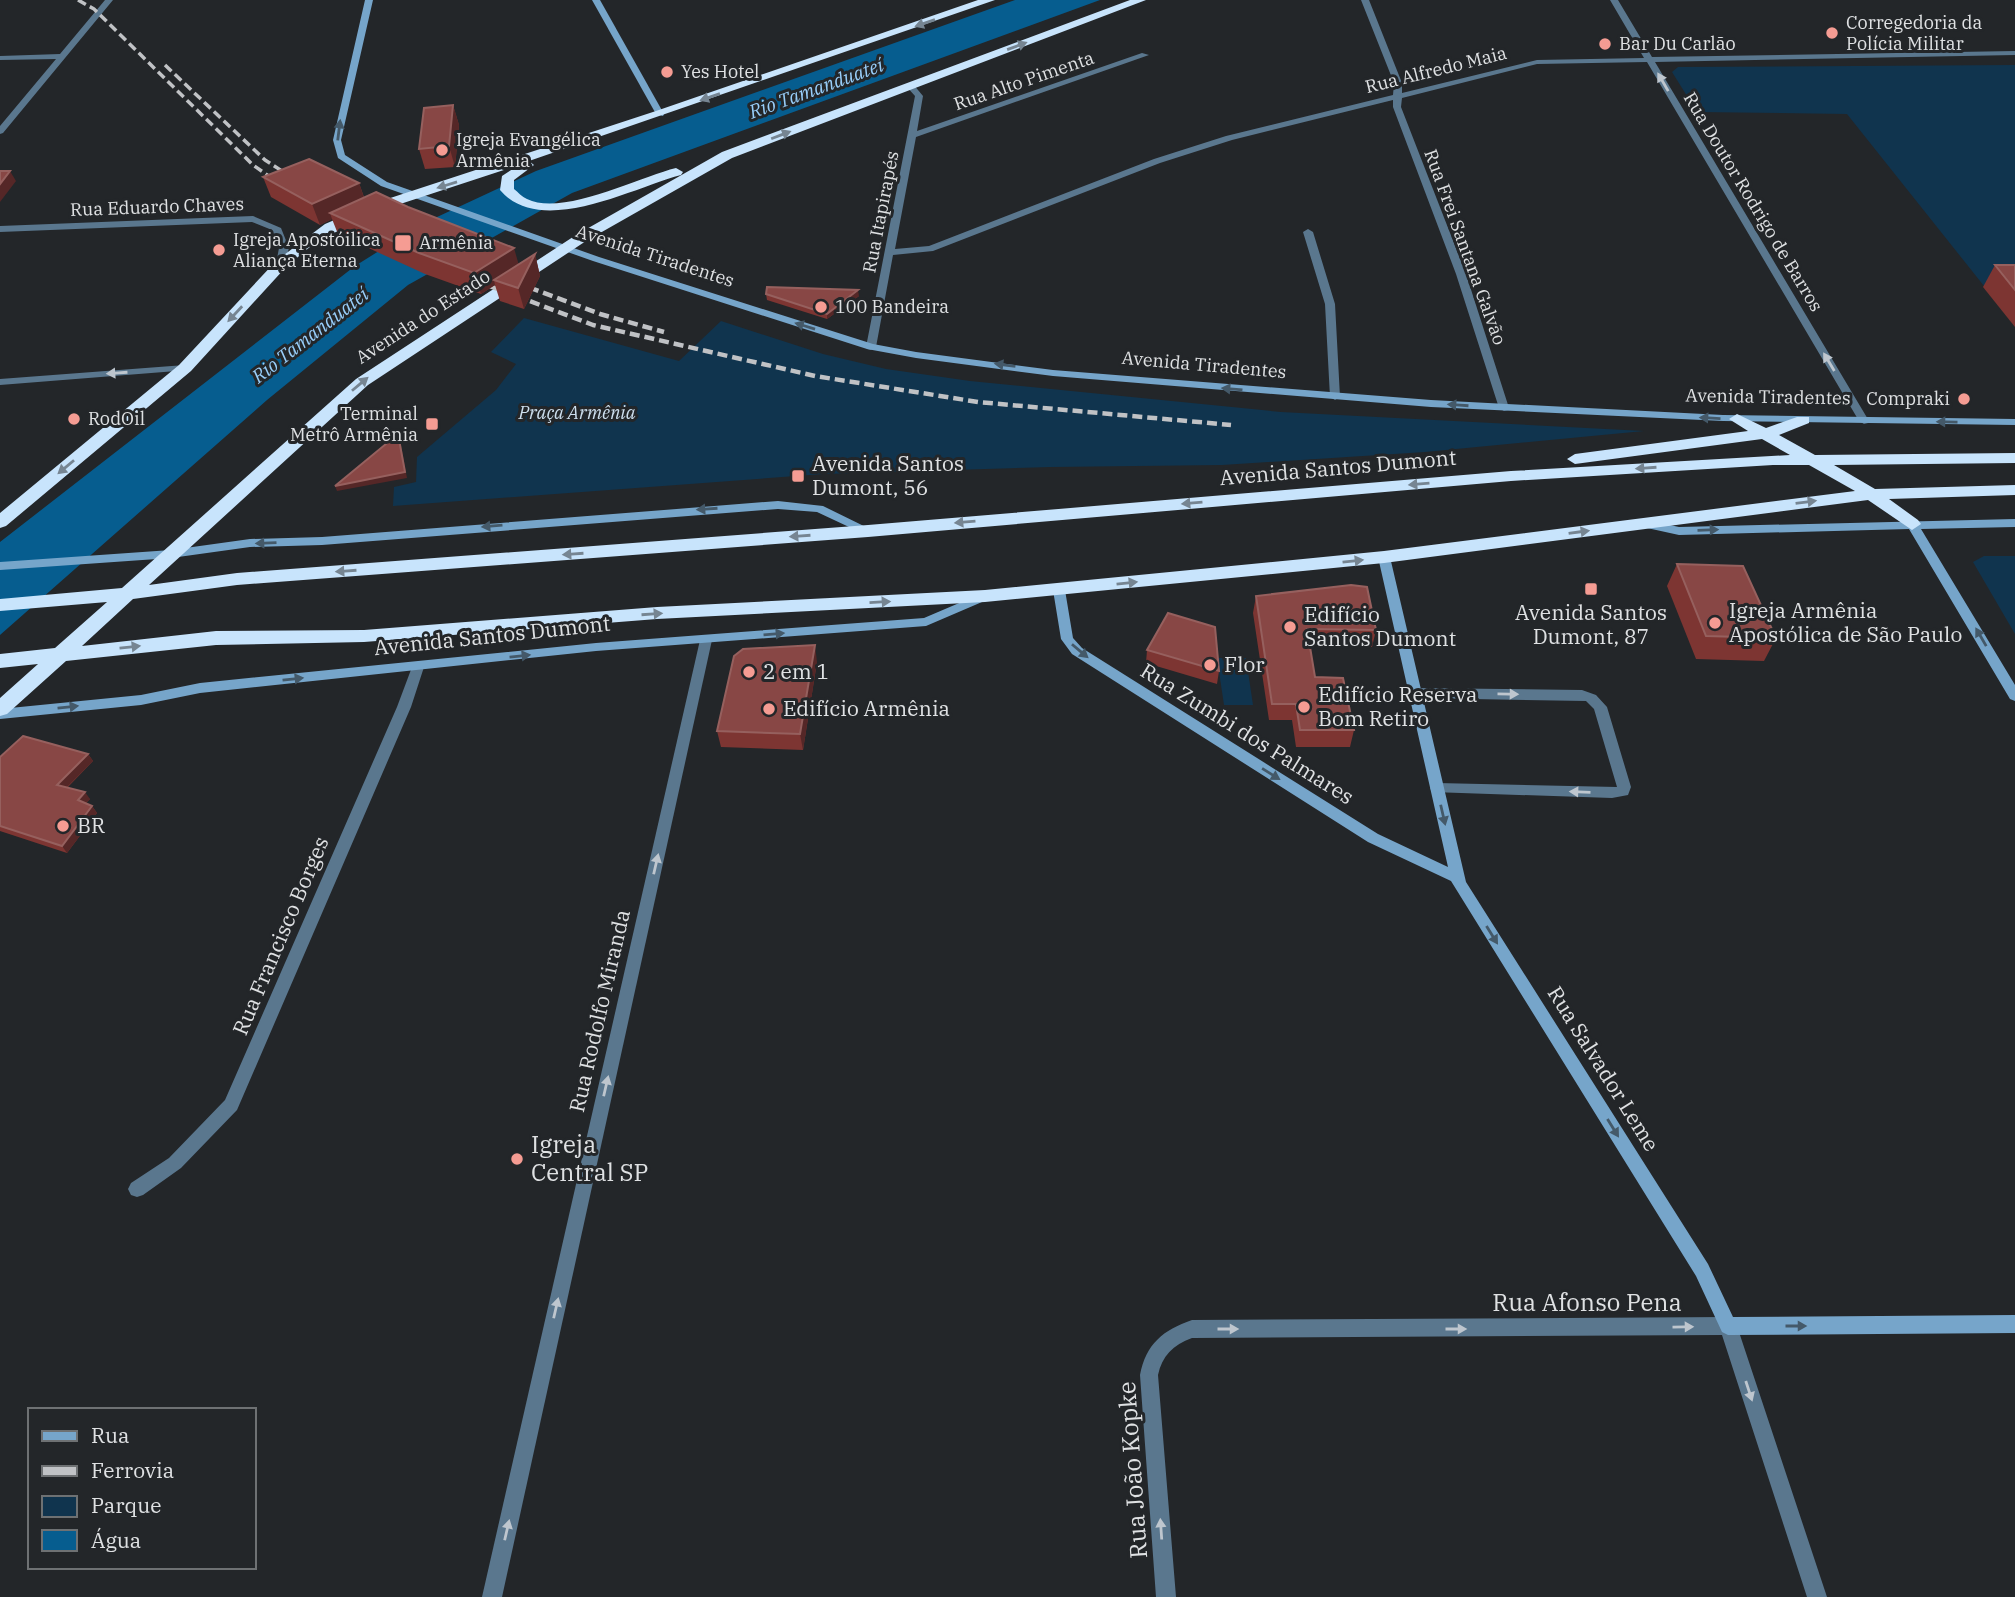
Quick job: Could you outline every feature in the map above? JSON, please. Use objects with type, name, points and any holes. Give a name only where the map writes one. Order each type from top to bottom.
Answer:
[{"type":"highway","points":[[0,522],[185,368],[281,264],[305,242],[330,227],[415,194],[660,114],[989,0]]},
{"type":"highway","name":"Avenida do Estado","points":[[0,712],[362,382],[471,308],[696,170],[727,155],[1140,0]]},
{"type":"highway","points":[[567,145],[563,150],[521,168],[507,179],[505,186],[509,194],[518,201],[554,207],[583,202],[674,172],[696,170]]},
{"type":"highway","points":[[1737,419],[1812,458],[1872,494],[1912,524]]},
{"type":"highway","points":[[1511,476],[1538,463],[1766,434],[1803,420]]},
{"type":"highway","points":[[1812,458],[2015,458]]},
{"type":"highway","name":"Avenida Santos Dumont","points":[[0,605],[128,594],[237,579],[868,531],[1511,476],[1812,458]]},
{"type":"highway","points":[[1872,494],[2015,490]]},
{"type":"highway","name":"Avenida Santos Dumont","points":[[2,661],[216,638],[365,636],[657,614],[1059,590],[1384,557],[1872,494]]},
{"type":"main road","name":"Avenida Tiradentes","points":[[369,0],[339,123],[337,140],[341,156],[384,184],[566,249],[871,346],[907,354],[1131,380],[1335,397],[1737,419],[2015,422]]},
{"type":"main road","points":[[597,0],[660,114]]},
{"type":"main road","name":"Avenida Santos Dumont","points":[[0,566],[171,554],[250,544],[322,541],[778,505],[818,509],[868,531]]},
{"type":"main road","name":"Avenida Santos Dumont","points":[[1641,523],[1679,531],[1912,524]]},
{"type":"main road","points":[[1912,524],[2015,523]]},
{"type":"main road","points":[[1912,524],[2015,696]]},
{"type":"main road","name":"Rua Salvador Leme","points":[[1384,557],[1456,877],[1702,1270],[1728,1326]]},
{"type":"main road","name":"Rua Zumbi dos Palmares","points":[[1059,590],[1067,639],[1077,651],[1373,838],[1456,877]]},
{"type":"main road","name":"Avenida Santos Dumont","points":[[0,712],[141,699],[200,688],[596,647],[926,622],[985,596]]},
{"type":"main road","name":"Rua Afonso Pena","points":[[1728,1326],[2015,1324]]},
{"type":"street","points":[[0,131],[109,0]]},
{"type":"street","name":"Rua Frei Santana Galvão","points":[[1366,0],[1398,83],[1396,107],[1461,274],[1504,408]]},
{"type":"street","name":"Rua Doutor Rodrigo de Barros","points":[[1614,0],[1864,421]]},
{"type":"street","name":"Rua Alfredo Maia","points":[[889,252],[930,248],[1189,150],[1550,60],[2015,53]]},
{"type":"street","name":"Rua Alto Pimenta","points":[[912,135],[1145,55]]},
{"type":"street","points":[[0,58],[62,56]]},
{"type":"street","name":"Rua Itapirapés","points":[[871,346],[919,96],[910,86]]},
{"type":"street","name":"Rua Eduardo Chaves","points":[[0,229],[253,219],[276,228],[284,248],[281,264]]},
{"type":"street","points":[[1308,232],[1330,304],[1335,397]]},
{"type":"street","points":[[0,382],[185,368]]},
{"type":"street","name":"Rua Rodolfo Miranda","points":[[492,1597],[706,640]]},
{"type":"street","name":"Rua Francisco Borges","points":[[137,1189],[176,1163],[231,1105],[404,707],[418,667]]},
{"type":"street","points":[[1416,693],[1582,695],[1591,698],[1600,707],[1624,787],[1623,791],[1612,793],[1437,788]]},
{"type":"street","name":"Rua Afonso Pena","points":[[1163,1342],[1192,1329],[1728,1326]]},
{"type":"street","name":"Rua Salvador Leme","points":[[1728,1326],[1817,1597]]},
{"type":"street","name":"Rua João Kopke","points":[[1163,1342],[1152,1358],[1149,1375],[1166,1597]]},
{"type":"green space","points":[[2015,65],[2015,286],[1984,286],[1847,114],[1697,112],[1672,72],[1678,67]]},
{"type":"green space","name":"Praça Armênia","points":[[524,318],[679,361],[721,321],[823,354],[886,369],[970,381],[1281,412],[1644,431],[1425,452],[1222,465],[823,474],[393,506],[394,487],[416,482],[417,457],[496,390],[516,364],[491,352]]},
{"type":"green space","points":[[1984,556],[2015,556],[2015,634],[1973,562]]},
{"type":"green space","points":[[1217,658],[1246,658],[1253,705],[1224,705]]},
{"type":"water","name":"Rio Tamanduateí","points":[[1015,0],[1100,0],[572,193],[408,285],[267,400],[0,635],[0,542],[355,266],[422,224],[536,171]]},
{"type":"building","points":[[453,105],[449,146],[419,149],[424,108]]},
{"type":"building","points":[[309,159],[359,183],[312,204],[263,177]]},
{"type":"building","points":[[0,171],[10,171],[0,184]]},
{"type":"building","points":[[376,192],[514,248],[474,273],[419,253],[330,213]]},
{"type":"building","points":[[535,254],[518,288],[494,280]]},
{"type":"building","points":[[1995,265],[2015,265],[2015,290]]},
{"type":"building","points":[[767,287],[858,290],[827,314],[766,294]]},
{"type":"building","points":[[398,434],[405,472],[335,486]]},
{"type":"building","points":[[1677,564],[1743,566],[1776,638],[1706,636]]},
{"type":"building","points":[[1351,585],[1367,587],[1376,630],[1307,629],[1315,677],[1343,678],[1354,730],[1300,730],[1296,704],[1272,704],[1256,596]]},
{"type":"building","points":[[1168,613],[1215,627],[1219,671],[1147,650]]},
{"type":"building","name":"Edifício Armênia","points":[[815,645],[800,734],[717,731],[734,656],[743,649]]},
{"type":"building","points":[[23,736],[88,754],[57,785],[85,792],[78,800],[92,806],[62,846],[0,826],[0,757]]},
{"type":"railway","points":[[78,0],[94,9],[253,165],[283,186]]},
{"type":"railway","points":[[165,65],[265,160],[296,180]]},
{"type":"railway","points":[[474,280],[593,325],[815,376],[978,402],[1231,425]]},
{"type":"railway","points":[[515,282],[600,314],[664,332]]},
{"type":"place","name":"Corregedoria da Polícia Militar","points":[[1832,33]]},
{"type":"place","name":"Bar Du Carlão","points":[[1605,44]]},
{"type":"place","name":"Yes Hotel","points":[[667,72]]},
{"type":"place","name":"Igreja Evangélica Armênia","points":[[442,150]]},
{"type":"place","name":"Armênia","points":[[403,243]]},
{"type":"place","name":"Igreja Apostóilica Aliança Eterna","points":[[219,250]]},
{"type":"place","name":"100 Bandeira","points":[[821,307]]},
{"type":"place","name":"Compraki","points":[[1964,399]]},
{"type":"place","name":"RodOil","points":[[74,419]]},
{"type":"place","name":"Terminal Metrô Armênia","points":[[432,424]]},
{"type":"place","name":"Avenida Santos Dumont, 56","points":[[798,476]]},
{"type":"place","name":"Avenida Santos Dumont, 87","points":[[1591,589]]},
{"type":"place","name":"Igreja Armênia Apostólica de São Paulo","points":[[1715,623]]},
{"type":"place","name":"Edifício Santos Dumont","points":[[1290,627]]},
{"type":"place","name":"Flor","points":[[1210,665]]},
{"type":"place","name":"2 em 1","points":[[749,672]]},
{"type":"place","name":"Edifício Reserva Bom Retiro","points":[[1304,707]]},
{"type":"place","name":"Edifício Armênia","points":[[769,709]]},
{"type":"place","name":"BR","points":[[63,826]]},
{"type":"place","name":"Igreja Central SP","points":[[517,1159]]}]
